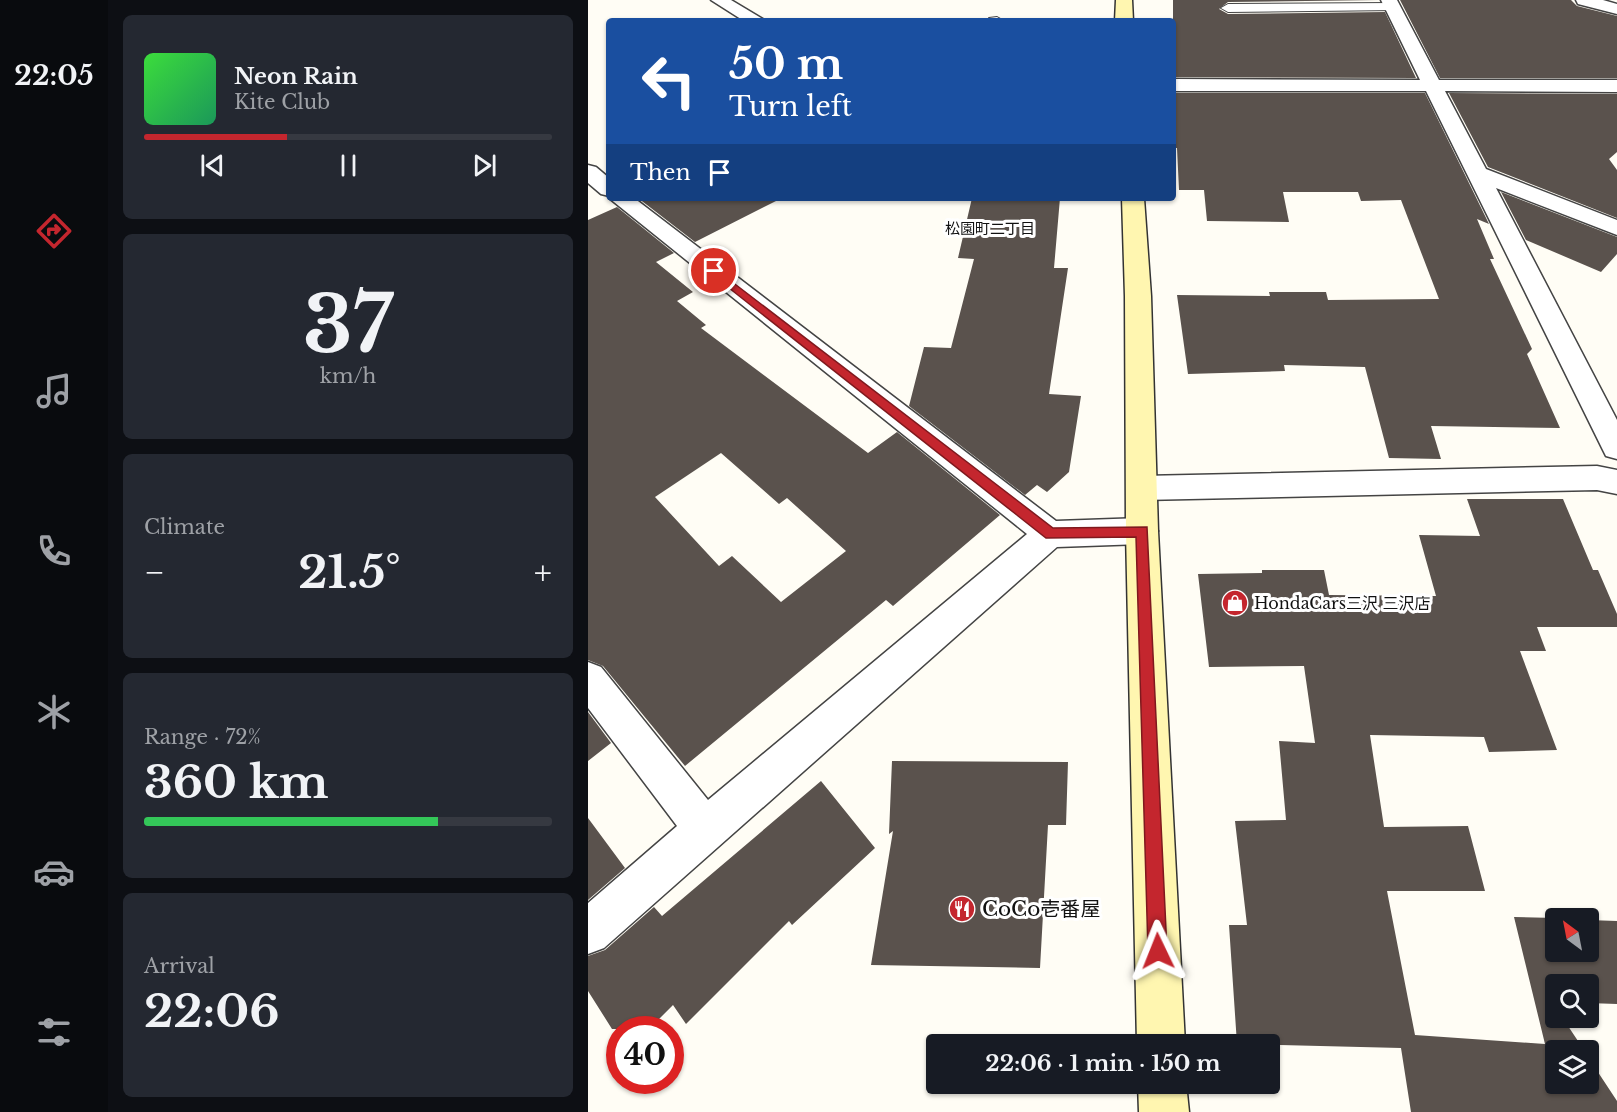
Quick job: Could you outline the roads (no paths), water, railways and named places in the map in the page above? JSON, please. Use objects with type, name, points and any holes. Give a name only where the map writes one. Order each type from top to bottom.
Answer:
[{"type":"street","points":[[719,0],[752,18]]},
{"type":"street","points":[[1124,0],[1124,18]]},
{"type":"street","points":[[1584,0],[1617,9]]},
{"type":"street","points":[[1391,3],[1617,448]]},
{"type":"street","points":[[1176,85],[1617,86]]},
{"type":"street","points":[[588,172],[606,193]]},
{"type":"street","points":[[1478,173],[1617,228]]},
{"type":"street","points":[[616,201],[1050,534]]},
{"type":"street","points":[[1133,201],[1138,296],[1142,531],[1161,1034]]},
{"type":"street","points":[[1142,488],[1597,478],[1617,482]]},
{"type":"street","points":[[588,932],[1050,534],[1142,531]]},
{"type":"street","points":[[588,679],[705,829]]},
{"type":"street","points":[[1163,1094],[1164,1112]]},
{"type":"lane","points":[[1228,8],[1391,3]]},
{"type":"place","name":"HondaCars三沢 三沢店","points":[[1235,603]]},
{"type":"place","name":"CoCo壱番屋","points":[[962,909]]},
{"type":"district","name":"松園町二丁目","points":[[990,228]]}]
